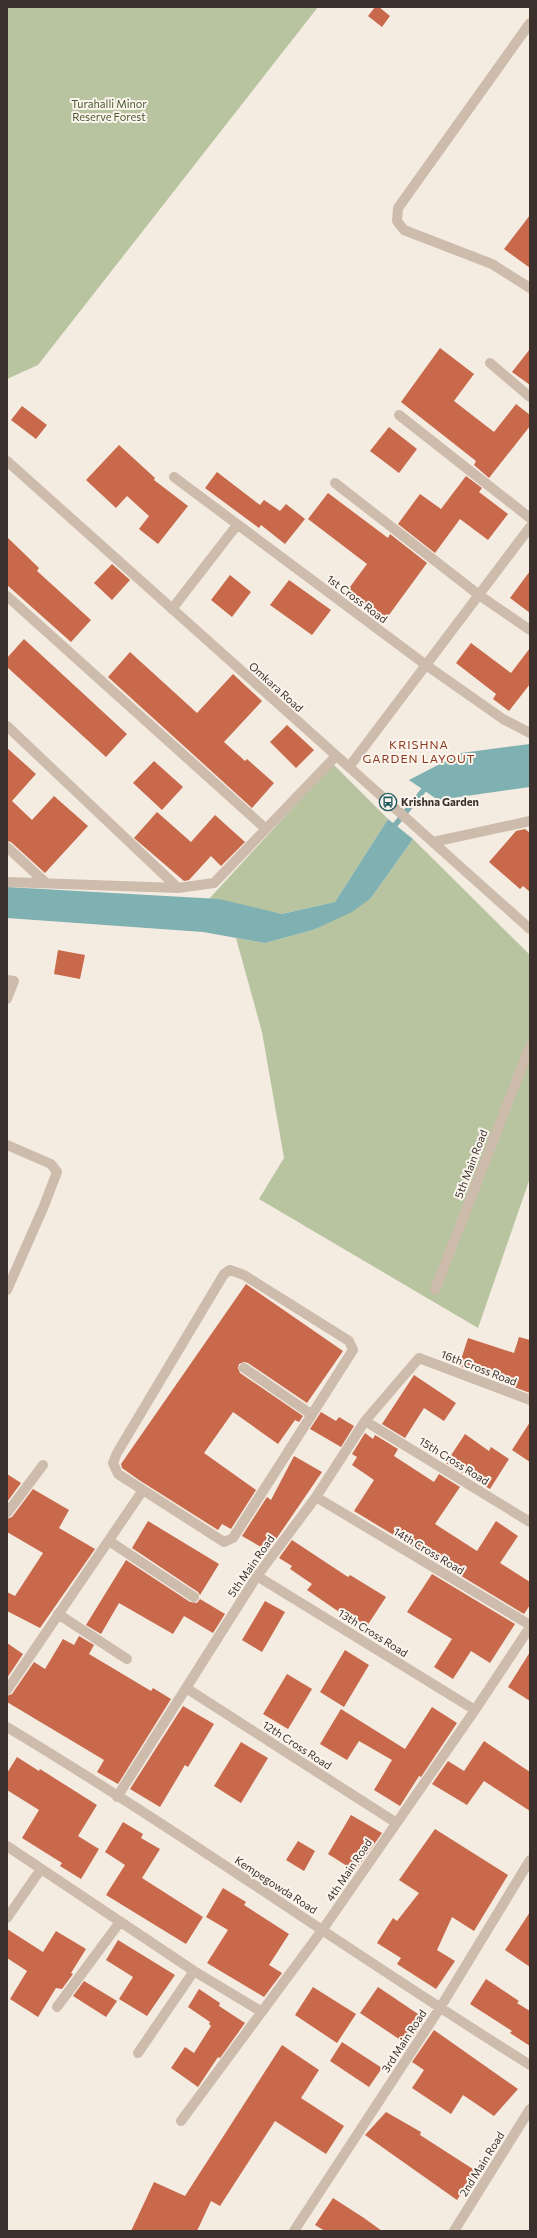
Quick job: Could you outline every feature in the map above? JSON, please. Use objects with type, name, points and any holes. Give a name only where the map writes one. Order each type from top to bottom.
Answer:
[{"type":"street","points":[[530,22],[398,208],[397,221],[404,230],[492,264],[530,288]]},
{"type":"street","points":[[490,363],[530,397]]},
{"type":"street","points":[[399,415],[530,518]]},
{"type":"street","name":"Omkara Road","points":[[7,461],[530,929]]},
{"type":"street","name":"1st Cross Road","points":[[174,477],[426,665],[503,719],[530,733]]},
{"type":"street","points":[[335,483],[478,595],[530,630]]},
{"type":"street","points":[[172,608],[237,525]]},
{"type":"street","points":[[349,767],[530,527]]},
{"type":"street","points":[[7,596],[266,829]]},
{"type":"street","points":[[7,726],[178,888]]},
{"type":"street","points":[[7,882],[178,888],[214,883],[336,756]]},
{"type":"street","points":[[433,842],[530,821]]},
{"type":"street","points":[[7,847],[46,883]]},
{"type":"street","points":[[7,980],[14,981],[7,999]]},
{"type":"street","name":"5th Main Road","points":[[435,1290],[530,1046]]},
{"type":"street","points":[[7,1145],[51,1164],[57,1172],[44,1206],[7,1290]]},
{"type":"street","points":[[230,1270],[244,1275],[352,1345],[353,1350],[311,1414],[233,1538],[228,1542],[219,1541],[118,1474],[113,1463],[117,1453],[224,1274],[230,1270]]},
{"type":"street","name":"5th Main Road","points":[[117,1797],[257,1576],[316,1497],[365,1421],[419,1358]]},
{"type":"street","name":"16th Cross Road","points":[[419,1358],[530,1400]]},
{"type":"street","points":[[244,1368],[311,1414]]},
{"type":"street","name":"15th Cross Road","points":[[365,1421],[530,1522]]},
{"type":"street","points":[[7,1513],[43,1465]]},
{"type":"street","points":[[7,1690],[143,1490]]},
{"type":"street","name":"14th Cross Road","points":[[316,1497],[530,1626]]},
{"type":"street","points":[[109,1541],[194,1597]]},
{"type":"street","name":"13th Cross Road","points":[[257,1576],[475,1710]]},
{"type":"street","points":[[58,1614],[127,1659]]},
{"type":"street","name":"4th Main Road","points":[[181,2121],[323,1929],[395,1822],[475,1710],[530,1626]]},
{"type":"street","name":"12th Cross Road","points":[[186,1688],[395,1822]]},
{"type":"street","name":"Kempegowda Road","points":[[7,1727],[323,1929],[440,2008],[530,2065]]},
{"type":"street","points":[[7,1846],[194,1972],[262,2012]]},
{"type":"street","name":"3rd Main Road","points":[[294,2231],[440,2008],[530,1860]]},
{"type":"street","points":[[7,1918],[41,1869]]},
{"type":"street","points":[[57,2008],[120,1922]]},
{"type":"street","points":[[138,2053],[194,1972]]},
{"type":"street","name":"2nd Main Road","points":[[454,2231],[530,2109]]},
{"type":"green space","name":"Turahalli Minor Reserve Forest","points":[[7,7],[318,7],[38,365],[7,379]]},
{"type":"green space","points":[[333,764],[388,819],[335,902],[282,914],[209,899]]},
{"type":"green space","points":[[413,839],[530,955],[530,1178],[478,1328],[259,1199],[284,1158],[262,1032],[236,938],[265,943],[313,930],[371,898]]},
{"type":"water","points":[[530,744],[530,787],[438,800],[409,780],[461,753]]},
{"type":"water","points":[[388,819],[413,839],[371,898],[352,912],[313,930],[265,943],[203,932],[7,918],[7,887],[219,899],[282,914],[335,902]]},
{"type":"building","points":[[375,7],[379,7],[390,16],[382,27],[368,16]]},
{"type":"building","points":[[530,215],[530,268],[504,249]]},
{"type":"building","points":[[440,348],[474,374],[454,401],[494,432],[516,404],[530,415],[530,426],[489,478],[474,465],[476,461],[401,402]]},
{"type":"building","points":[[530,349],[530,385],[512,372]]},
{"type":"building","points":[[22,406],[47,425],[36,439],[11,420]]},
{"type":"building","points":[[389,427],[417,449],[399,473],[370,451]]},
{"type":"building","points":[[119,445],[155,478],[154,480],[188,506],[158,544],[139,529],[149,516],[127,496],[116,508],[86,480]]},
{"type":"building","points":[[217,472],[260,505],[264,500],[280,511],[286,504],[305,519],[285,544],[261,525],[259,528],[205,488]]},
{"type":"building","points":[[466,476],[482,488],[479,492],[508,514],[488,540],[460,519],[435,553],[398,524],[420,494],[441,509]]},
{"type":"building","points":[[328,493],[388,538],[390,534],[427,563],[386,619],[347,591],[367,564],[308,519]]},
{"type":"building","points":[[7,537],[39,568],[37,571],[91,620],[71,642],[7,585]]},
{"type":"building","points":[[112,564],[130,580],[112,600],[94,583]]},
{"type":"building","points":[[530,571],[530,613],[510,598]]},
{"type":"building","points":[[230,575],[251,592],[232,617],[211,600]]},
{"type":"building","points":[[289,580],[331,610],[312,635],[270,605]]},
{"type":"building","points":[[24,639],[127,734],[106,757],[7,667],[7,658]]},
{"type":"building","points":[[471,643],[511,673],[530,648],[530,684],[509,711],[493,699],[496,694],[456,663]]},
{"type":"building","points":[[130,652],[197,713],[233,674],[262,701],[224,742],[245,761],[247,759],[274,783],[252,808],[108,677]]},
{"type":"building","points":[[287,725],[314,750],[296,768],[270,742]]},
{"type":"building","points":[[7,748],[36,774],[12,801],[32,820],[54,796],[88,826],[45,873],[11,842],[7,841]]},
{"type":"building","points":[[154,761],[183,787],[162,810],[133,783]]},
{"type":"building","points":[[157,812],[191,842],[215,815],[245,842],[221,866],[211,856],[189,880],[184,881],[134,838]]},
{"type":"building","points":[[525,829],[530,833],[530,892],[523,886],[520,889],[489,862],[516,831]]},
{"type":"building","points":[[58,950],[85,955],[80,979],[54,974]]},
{"type":"building","points":[[246,1284],[343,1351],[307,1403],[248,1363],[244,1362],[239,1364],[238,1368],[240,1373],[303,1416],[299,1422],[295,1420],[278,1444],[233,1412],[204,1453],[256,1490],[231,1529],[222,1524],[218,1530],[139,1480],[122,1468],[121,1464]]},
{"type":"building","points":[[519,1337],[530,1340],[530,1393],[495,1380],[496,1378],[459,1366],[468,1338],[514,1353]]},
{"type":"building","points":[[414,1375],[456,1403],[444,1421],[424,1408],[405,1438],[382,1424]]},
{"type":"building","points":[[321,1412],[336,1421],[339,1417],[354,1426],[341,1447],[310,1429]]},
{"type":"building","points":[[530,1422],[530,1462],[512,1450]]},
{"type":"building","points":[[365,1433],[373,1439],[375,1435],[398,1449],[394,1456],[434,1482],[439,1474],[460,1487],[435,1524],[477,1551],[496,1521],[518,1536],[500,1563],[530,1582],[530,1605],[524,1614],[354,1511],[374,1480],[352,1465],[357,1457],[352,1454]]},
{"type":"building","points":[[465,1434],[489,1451],[491,1447],[509,1459],[490,1489],[446,1463]]},
{"type":"building","points":[[294,1456],[322,1472],[268,1551],[242,1536],[267,1497],[271,1500]]},
{"type":"building","points":[[7,1474],[21,1483],[7,1502]]},
{"type":"building","points":[[33,1489],[69,1510],[59,1528],[95,1549],[40,1628],[7,1611],[7,1592],[15,1596],[43,1553],[7,1532],[7,1519],[12,1517]]},
{"type":"building","points":[[148,1521],[219,1564],[200,1595],[198,1592],[132,1548]]},
{"type":"building","points":[[292,1540],[348,1577],[350,1575],[386,1597],[367,1626],[350,1616],[348,1618],[307,1590],[312,1584],[290,1569],[292,1566],[279,1558]]},
{"type":"building","points":[[126,1560],[190,1602],[197,1603],[200,1599],[225,1614],[213,1633],[184,1616],[173,1634],[119,1603],[101,1634],[86,1625]]},
{"type":"building","points":[[432,1574],[515,1624],[490,1663],[471,1651],[453,1679],[434,1667],[452,1639],[407,1612]]},
{"type":"building","points":[[265,1601],[285,1612],[262,1652],[242,1640]]},
{"type":"building","points":[[79,1636],[94,1645],[89,1654],[151,1691],[153,1688],[171,1699],[118,1784],[97,1772],[104,1760],[7,1702],[7,1696],[12,1694],[34,1662],[45,1669],[63,1639],[74,1645]]},
{"type":"building","points":[[7,1643],[23,1654],[7,1678]]},
{"type":"building","points":[[345,1650],[369,1665],[344,1707],[320,1692]]},
{"type":"building","points":[[530,1652],[530,1701],[508,1687]]},
{"type":"building","points":[[287,1674],[312,1689],[288,1729],[263,1714]]},
{"type":"building","points":[[183,1706],[214,1724],[188,1767],[185,1765],[160,1807],[130,1789]]},
{"type":"building","points":[[432,1707],[457,1723],[421,1777],[419,1776],[400,1806],[374,1790],[392,1760],[359,1741],[347,1760],[320,1744],[341,1709],[405,1749]]},
{"type":"building","points":[[484,1741],[530,1772],[530,1811],[484,1781],[467,1805],[432,1784],[448,1761],[464,1771]]},
{"type":"building","points":[[241,1742],[268,1758],[241,1803],[214,1786]]},
{"type":"building","points":[[17,1757],[39,1771],[40,1769],[97,1805],[78,1836],[99,1849],[81,1879],[60,1866],[62,1863],[22,1838],[39,1810],[7,1790],[7,1773]]},
{"type":"building","points":[[351,1815],[382,1833],[355,1871],[328,1854]]},
{"type":"building","points":[[123,1822],[143,1834],[141,1838],[160,1849],[142,1878],[203,1917],[186,1944],[106,1895],[125,1865],[105,1852]]},
{"type":"building","points":[[435,1829],[508,1875],[474,1931],[452,1917],[437,1950],[455,1961],[436,1989],[397,1964],[401,1958],[377,1943],[393,1918],[397,1921],[419,1893],[399,1880]]},
{"type":"building","points":[[298,1841],[315,1851],[304,1871],[286,1860]]},
{"type":"building","points":[[223,1888],[246,1902],[244,1905],[289,1934],[269,1965],[282,1973],[264,1997],[207,1963],[228,1930],[206,1917]]},
{"type":"building","points":[[530,1912],[530,1967],[505,1950]]},
{"type":"building","points":[[7,1929],[43,1952],[56,1931],[86,1949],[71,1973],[73,1974],[62,1989],[56,1988],[38,2017],[10,1999],[27,1971],[7,1958]]},
{"type":"building","points":[[118,1940],[175,1975],[147,2016],[119,1999],[133,1977],[106,1960]]},
{"type":"building","points":[[486,1979],[519,2001],[517,2003],[530,2011],[530,2046],[510,2033],[512,2031],[470,2004]]},
{"type":"building","points":[[84,1981],[117,2001],[106,2017],[73,1996]]},
{"type":"building","points":[[313,1987],[356,2014],[337,2043],[295,2015]]},
{"type":"building","points":[[378,1987],[418,2014],[416,2018],[423,2022],[408,2045],[360,2013]]},
{"type":"building","points":[[199,1989],[220,2003],[219,2006],[245,2023],[220,2058],[218,2057],[198,2087],[171,2068],[185,2047],[194,2053],[211,2026],[209,2024],[210,2022],[188,2007]]},
{"type":"building","points":[[434,2030],[518,2089],[494,2116],[463,2095],[451,2114],[412,2088],[424,2070],[412,2062]]},
{"type":"building","points":[[342,2042],[382,2068],[369,2087],[330,2061]]},
{"type":"building","points":[[282,2045],[319,2070],[301,2098],[344,2126],[326,2154],[275,2121],[220,2206],[211,2201],[197,2231],[131,2231],[154,2182],[185,2196]]},
{"type":"building","points":[[386,2112],[421,2132],[420,2135],[476,2171],[457,2200],[365,2135]]},
{"type":"building","points":[[333,2198],[382,2231],[325,2231],[315,2225]]},
{"type":"waterway","points":[[391,830],[427,786]]},
{"type":"place","name":"Krishna Garden","points":[[388,802]]},
{"type":"district","name":"KRISHNA GARDEN LAYOUT","points":[[419,752]]}]
